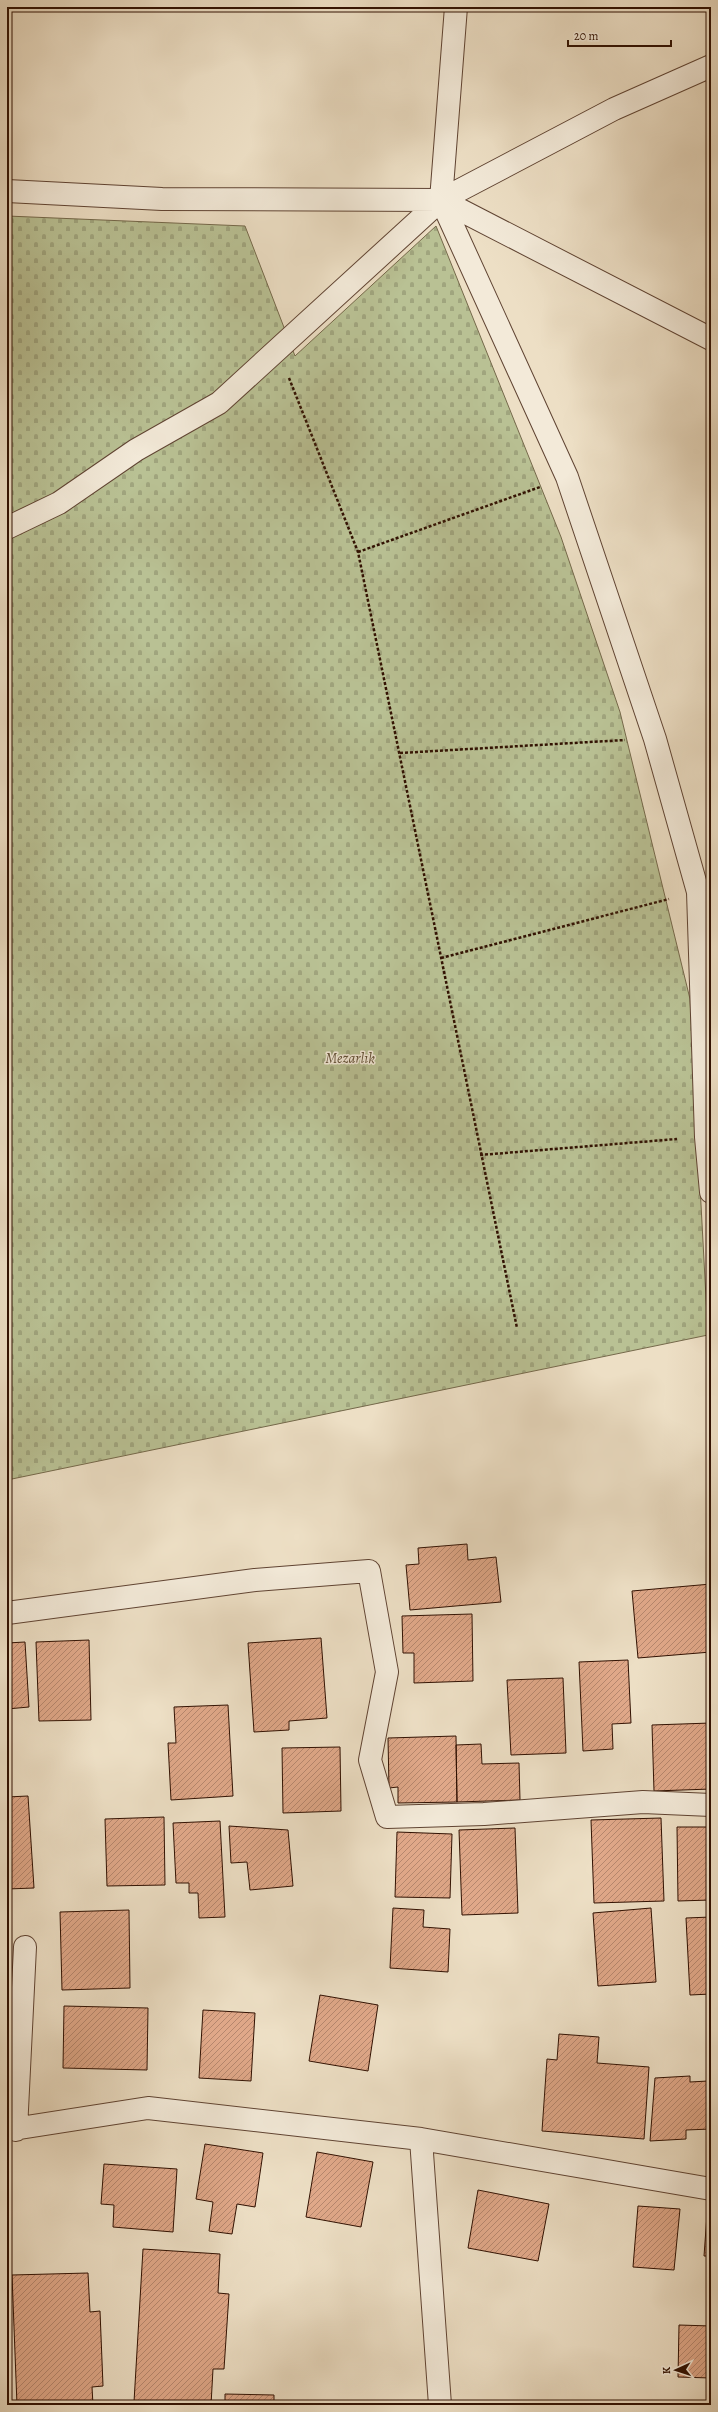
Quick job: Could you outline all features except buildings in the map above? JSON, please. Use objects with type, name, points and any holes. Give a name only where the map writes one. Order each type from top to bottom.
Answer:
[{"type":"street","points":[[456,7],[441,200],[567,477],[655,739],[698,892],[706,1137],[711,1192]]},
{"type":"street","points":[[7,528],[59,503],[136,450],[219,403],[441,200],[614,109],[711,66]]},
{"type":"street","points":[[7,191],[162,199],[441,200],[711,340]]},
{"type":"street","points":[[7,1613],[254,1580],[369,1571],[387,1672],[370,1760],[387,1817],[484,1814],[643,1802],[711,1806]]},
{"type":"street","points":[[25,1947],[12,2130],[148,2108],[421,2139],[711,2189]]},
{"type":"street","points":[[421,2139],[440,2405]]},
{"type":"path","points":[[278,349],[358,552],[400,753],[480,1155],[517,1328]]},
{"type":"path","points":[[358,552],[567,477]]},
{"type":"path","points":[[400,753],[655,739]]},
{"type":"path","points":[[441,958],[698,892]]},
{"type":"path","points":[[480,1155],[706,1137]]},
{"type":"green space","name":"Mezarlık","points":[[7,216],[245,226],[295,356],[436,226],[561,537],[620,712],[690,999],[708,1335],[7,1480]]}]
